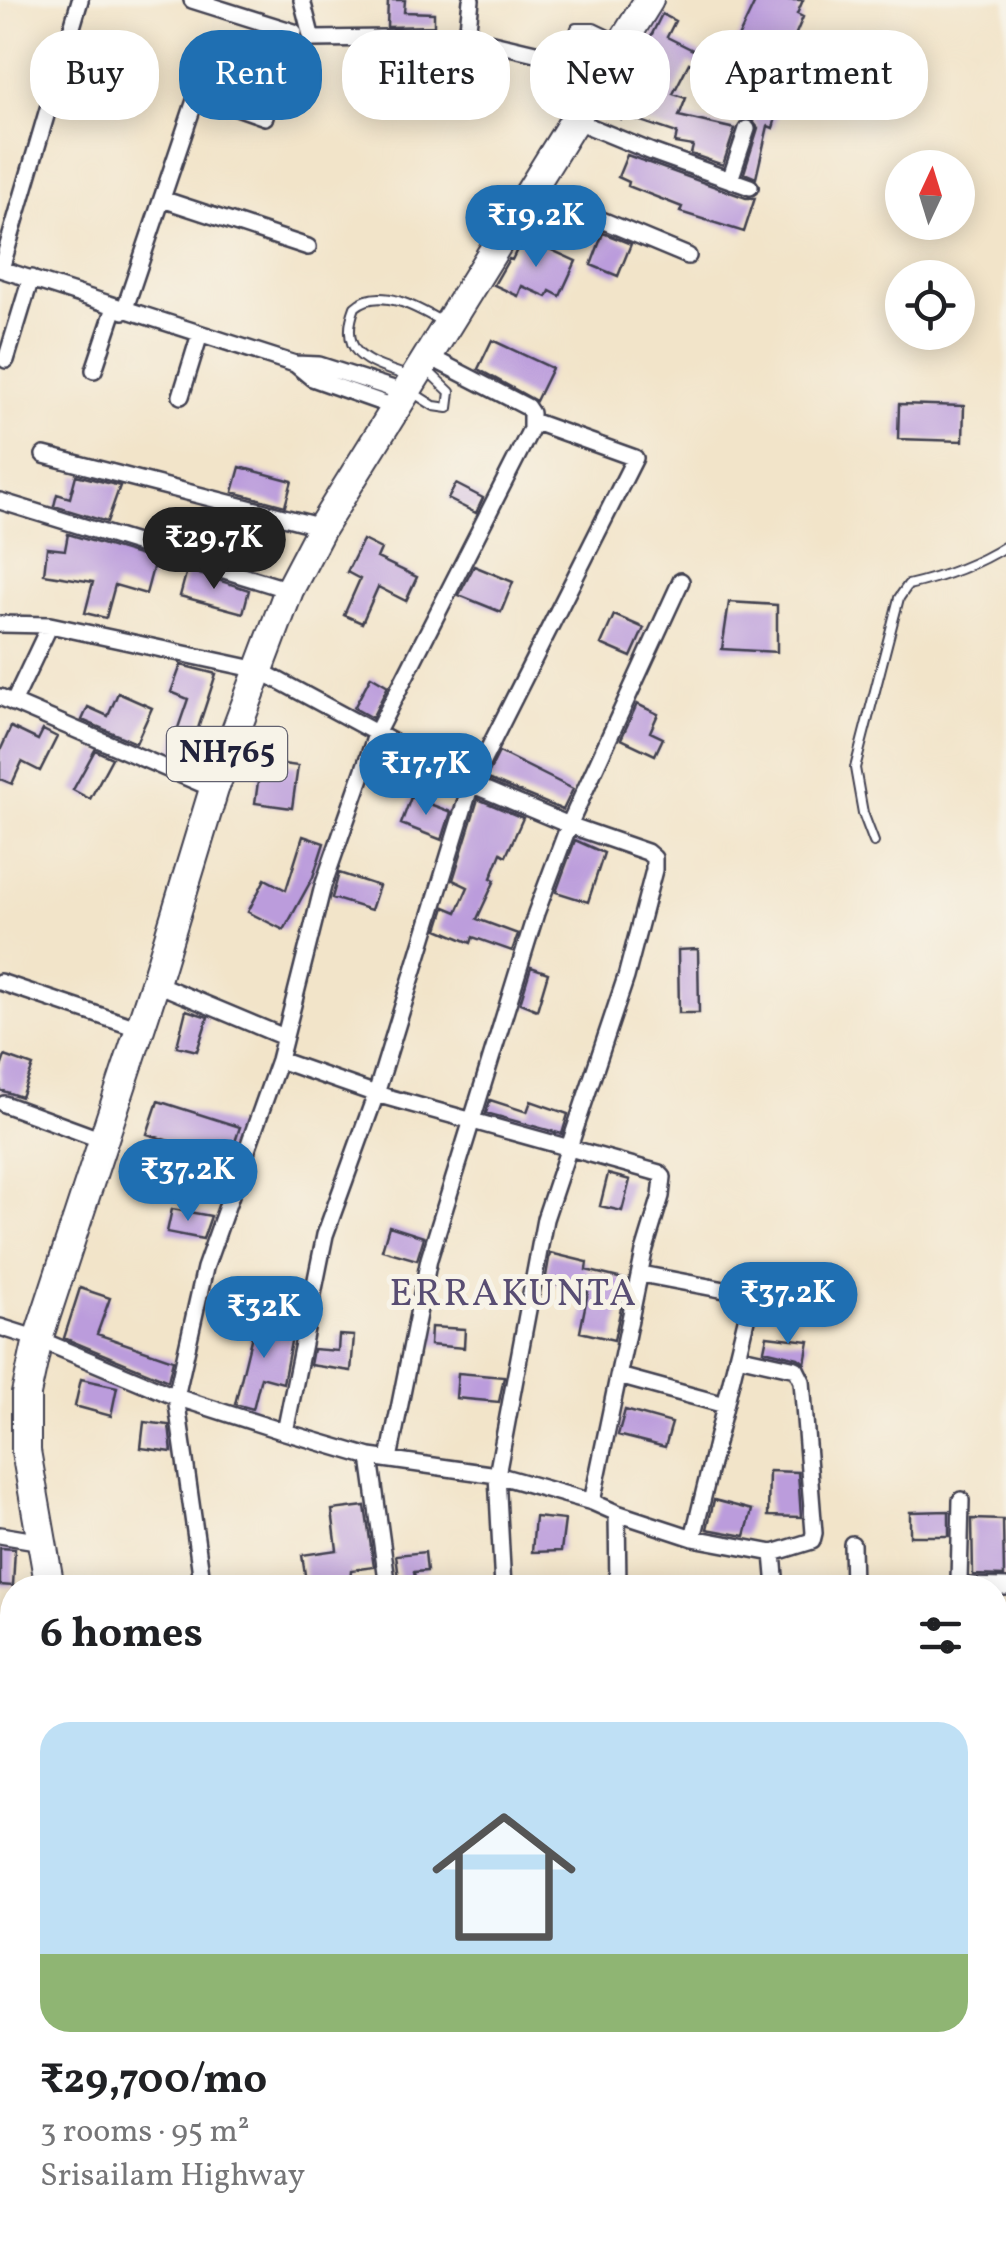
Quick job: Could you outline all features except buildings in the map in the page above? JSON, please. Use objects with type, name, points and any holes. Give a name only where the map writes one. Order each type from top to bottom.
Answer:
[{"type":"highway","name":"NH765","points":[[631,30],[648,0]]},
{"type":"highway","name":"NH765","points":[[48,1575],[26,1451],[26,1394],[38,1338],[214,790],[290,590],[322,527],[574,120]]},
{"type":"street","points":[[80,0],[0,269],[295,364],[413,382],[527,407],[532,421],[377,732],[324,886],[279,1060],[206,1268],[176,1397],[201,1575]]},
{"type":"street","points":[[192,0],[288,30]]},
{"type":"street","points":[[302,0],[312,39],[342,39]]},
{"type":"street","points":[[467,30],[470,0]]},
{"type":"street","points":[[94,370],[189,120]]},
{"type":"street","points":[[574,120],[750,186]]},
{"type":"street","points":[[730,180],[747,129]]},
{"type":"street","points":[[532,191],[688,256]]},
{"type":"street","points":[[162,199],[308,247]]},
{"type":"street","points":[[6,360],[31,278]]},
{"type":"street","points":[[181,396],[200,334]]},
{"type":"street","points":[[285,1432],[326,1235],[376,1094],[471,784],[635,458],[532,421]]},
{"type":"street","points":[[44,455],[322,527]]},
{"type":"street","points":[[0,500],[290,590]]},
{"type":"street","points":[[389,1459],[429,1259],[536,913],[568,826],[681,581]]},
{"type":"street","points":[[0,624],[50,625],[258,670],[471,784],[568,826],[647,852],[654,864],[626,977],[545,1219],[497,1475],[503,1575]]},
{"type":"street","points":[[50,625],[6,700],[214,790]]},
{"type":"street","points":[[0,982],[140,1029]]},
{"type":"street","points":[[155,983],[284,1037]]},
{"type":"street","points":[[279,1060],[376,1094],[660,1173],[661,1196],[644,1252],[592,1502]]},
{"type":"street","points":[[4,1104],[102,1140]]},
{"type":"street","points":[[641,1274],[746,1294],[752,1306],[693,1538]]},
{"type":"street","points":[[0,1327],[38,1338],[176,1397],[370,1456],[497,1475],[592,1502],[693,1538],[773,1553],[801,1546],[812,1540],[814,1533],[802,1381],[796,1369],[737,1356]]},
{"type":"street","points":[[619,1376],[726,1404]]},
{"type":"street","points":[[370,1456],[386,1575]]},
{"type":"street","points":[[959,1575],[960,1500]]},
{"type":"street","points":[[617,1514],[618,1575]]},
{"type":"street","points":[[0,1535],[42,1542]]},
{"type":"street","points":[[852,1544],[853,1575]]},
{"type":"street","points":[[773,1553],[775,1575]]},
{"type":"lane","points":[[413,382],[434,406],[448,408],[450,392],[413,382],[357,355],[351,345],[355,307],[364,300],[382,298],[448,325]]},
{"type":"lane","points":[[874,842],[862,813],[856,768],[899,598],[908,586],[986,559],[1006,546]]},
{"type":"district","name":"ERRAKUNTA","points":[[514,1295]]}]
